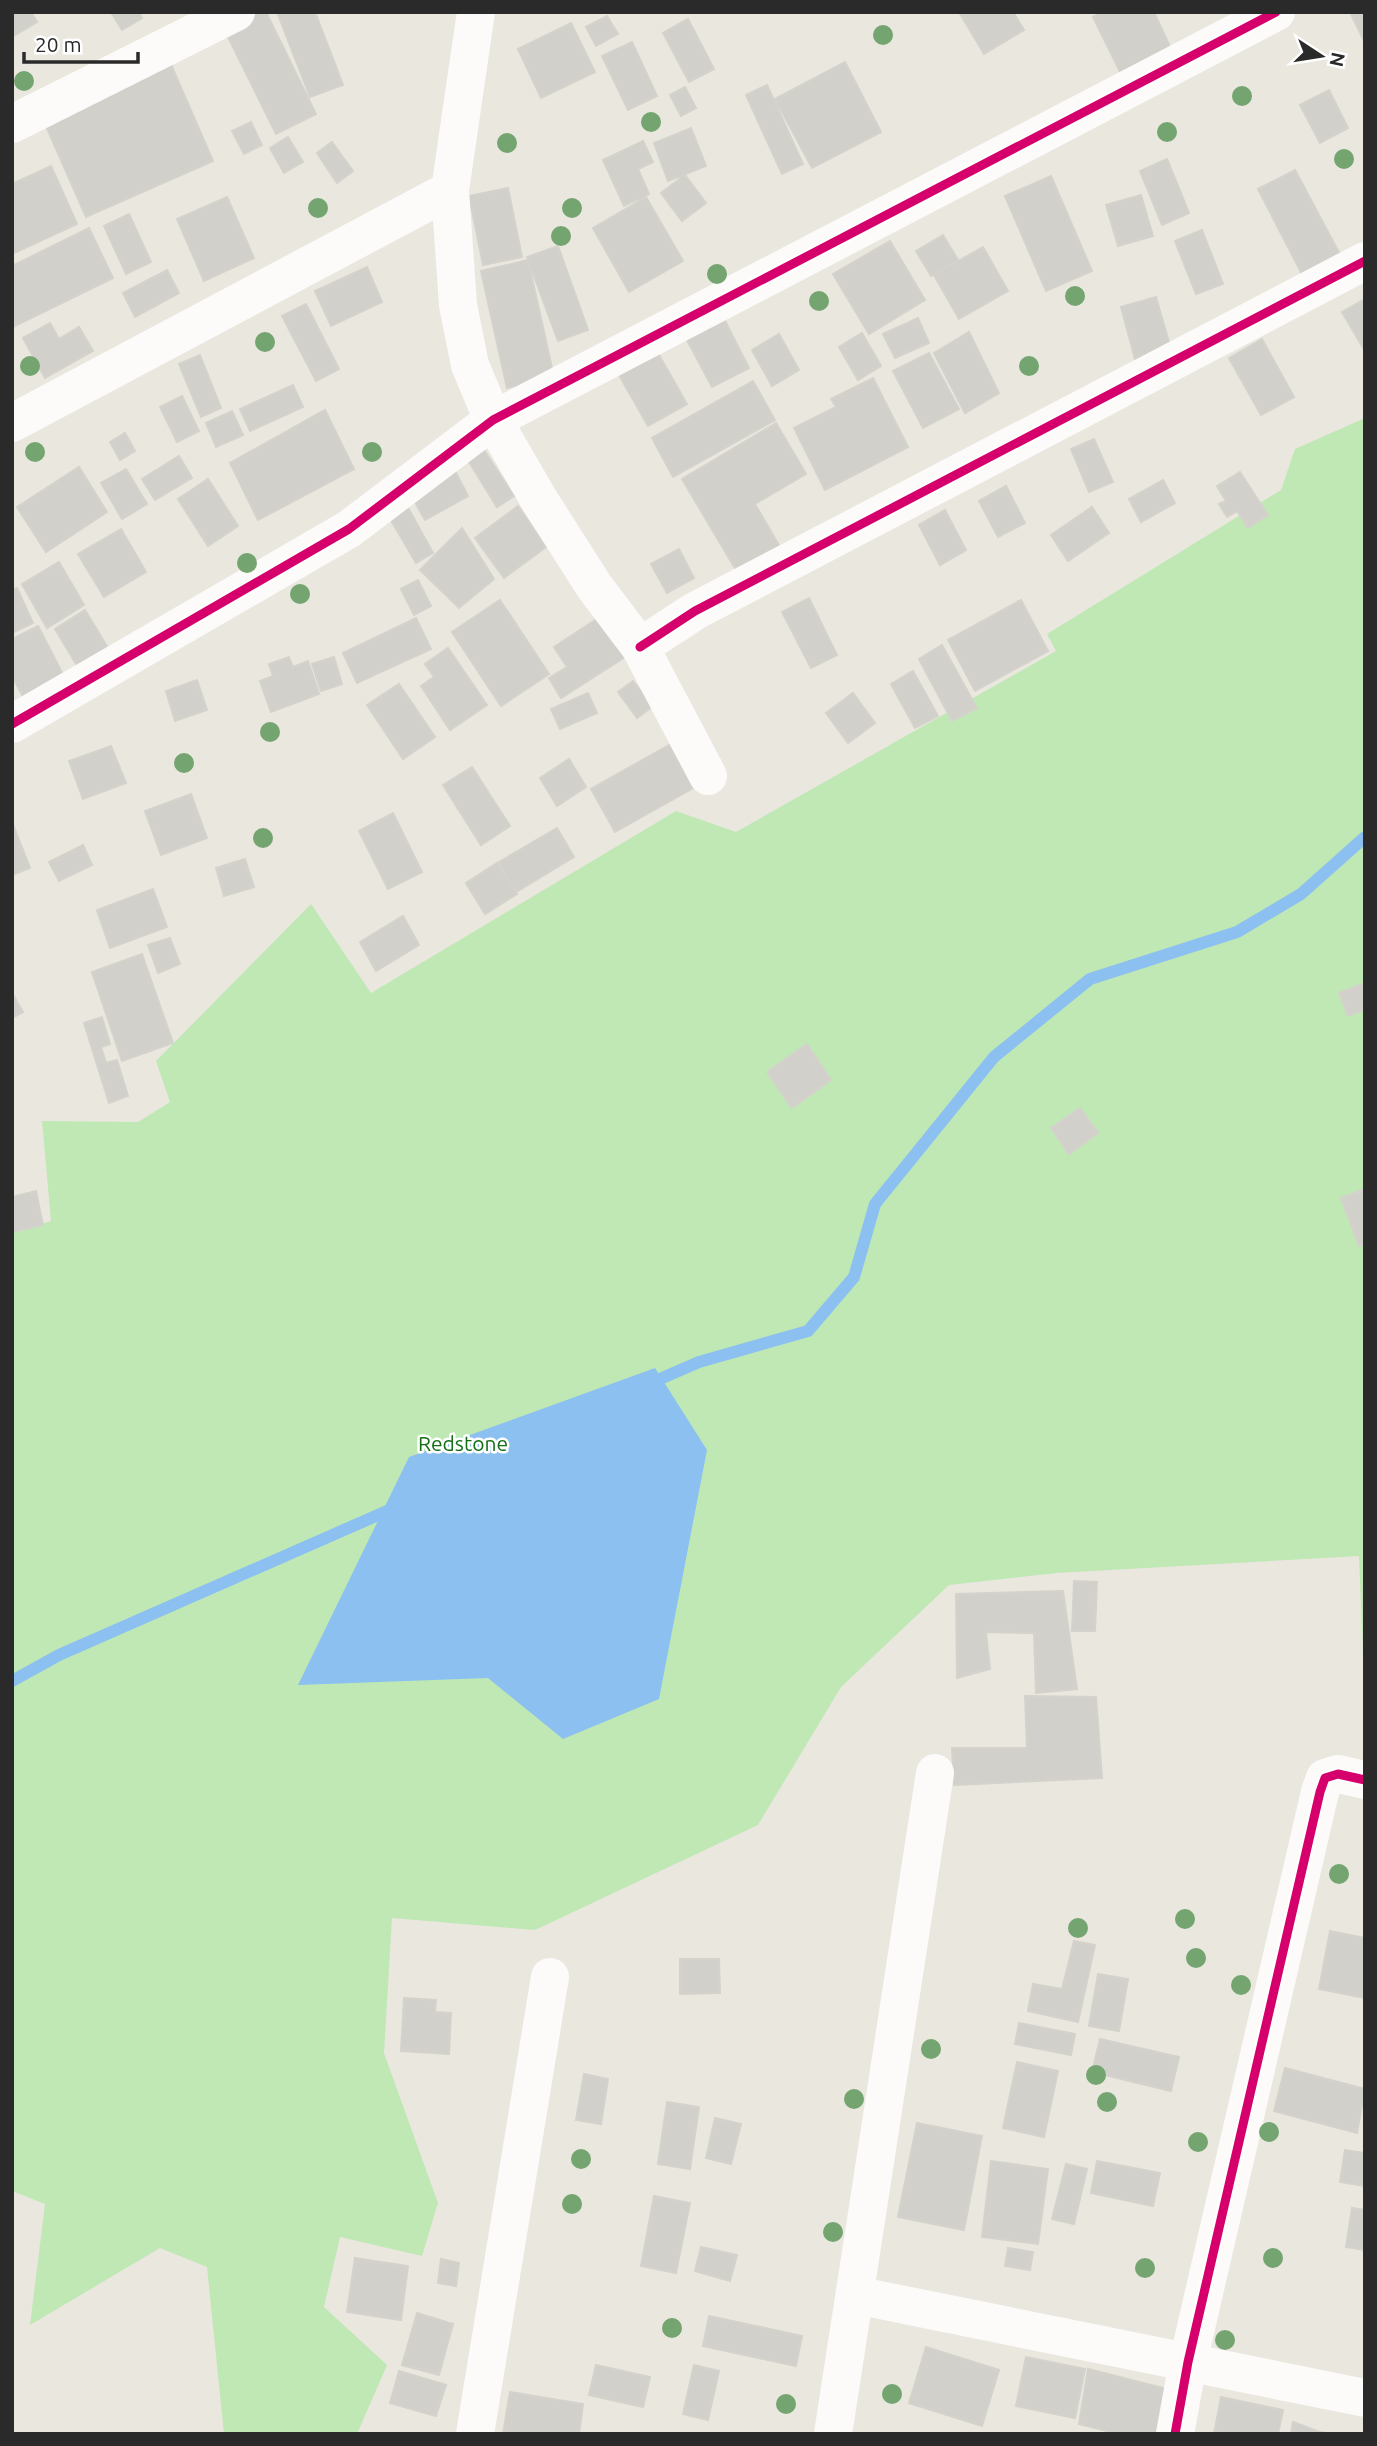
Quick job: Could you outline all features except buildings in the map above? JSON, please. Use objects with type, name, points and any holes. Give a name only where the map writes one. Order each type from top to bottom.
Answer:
[{"type":"street","points":[[12,124],[236,12]]},
{"type":"street","points":[[476,12],[450,190],[458,305],[470,365],[493,420],[587,575],[640,647],[708,776]]},
{"type":"street","points":[[12,724],[349,529],[493,420],[1276,12]]},
{"type":"street","points":[[12,423],[450,190]]},
{"type":"street","points":[[640,647],[695,611],[1365,261]]},
{"type":"street","points":[[833,2434],[934,1773]]},
{"type":"street","points":[[1175,2434],[1188,2362],[1320,1792],[1325,1778],[1338,1774],[1365,1780]]},
{"type":"street","points":[[475,2434],[550,1977]]},
{"type":"street","points":[[855,2295],[1365,2398]]},
{"type":"green space","name":"Redstone","points":[[1365,418],[1365,1703],[1359,1556],[1057,1573],[949,1585],[841,1687],[758,1825],[535,1930],[392,1918],[384,2053],[438,2203],[422,2256],[340,2237],[324,2307],[387,2365],[357,2434],[224,2434],[207,2267],[160,2248],[30,2325],[45,2204],[12,2191],[12,1233],[51,1221],[42,1121],[138,1122],[170,1102],[156,1061],[311,904],[371,993],[676,811],[736,832],[1056,651],[1047,634],[1281,490],[1295,449]]},
{"type":"water","points":[[655,1368],[707,1450],[659,1699],[563,1739],[488,1678],[298,1685],[409,1457]]},
{"type":"waterway","points":[[646,1385],[699,1362],[808,1331],[854,1277],[875,1204],[994,1057],[1090,979],[1237,932],[1301,894],[1365,837]]},
{"type":"waterway","points":[[12,1681],[59,1655],[394,1508]]},
{"type":"cycle path","points":[[12,724],[349,529],[493,420],[1276,12]]},
{"type":"cycle path","points":[[640,647],[695,611],[1365,261]]},
{"type":"cycle path","points":[[1175,2434],[1188,2362],[1320,1792],[1325,1778],[1338,1774],[1365,1780]]}]
